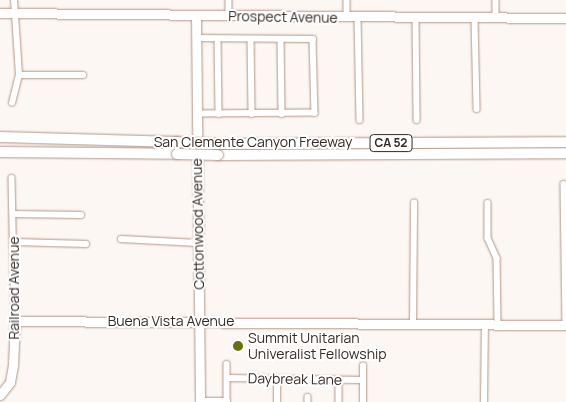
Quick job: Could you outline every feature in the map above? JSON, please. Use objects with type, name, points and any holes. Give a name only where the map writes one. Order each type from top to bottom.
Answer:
[{"type":"highway","name":"San Clemente Canyon Freeway","points":[[0,137],[217,144],[566,142]]},
{"type":"highway","name":"San Clemente Canyon Freeway","points":[[0,152],[218,155],[566,153]]},
{"type":"street","points":[[12,103],[19,75],[14,0]]},
{"type":"street","points":[[229,0],[229,16]]},
{"type":"street","points":[[347,0],[348,18]]},
{"type":"street","points":[[496,0],[496,18]]},
{"type":"street","name":"Prospect Avenue","points":[[0,13],[348,18],[566,18]]},
{"type":"street","name":"Cottonwood Avenue","points":[[196,15],[200,401]]},
{"type":"street","points":[[358,17],[360,120]]},
{"type":"street","points":[[416,18],[417,120]]},
{"type":"street","points":[[475,19],[477,109]]},
{"type":"street","points":[[196,38],[313,39],[315,113],[197,114]]},
{"type":"street","points":[[218,39],[219,114]]},
{"type":"street","points":[[251,39],[252,114]]},
{"type":"street","points":[[281,39],[282,114]]},
{"type":"street","points":[[19,75],[83,75]]},
{"type":"street","name":"Railroad Avenue","points":[[0,395],[13,365],[16,321],[12,178]]},
{"type":"street","points":[[564,184],[566,325]]},
{"type":"street","points":[[488,202],[488,238],[497,258],[498,324]]},
{"type":"street","points":[[413,324],[414,203]]},
{"type":"street","points":[[13,214],[81,215]]},
{"type":"street","points":[[121,239],[198,243]]},
{"type":"street","points":[[15,242],[86,244]]},
{"type":"street","name":"Buena Vista Avenue","points":[[16,321],[566,325]]},
{"type":"street","points":[[484,402],[485,324]]},
{"type":"street","points":[[200,401],[227,401],[227,364]]},
{"type":"street","points":[[363,366],[363,402]]},
{"type":"street","name":"Daybreak Lane","points":[[227,378],[363,380]]},
{"type":"street","points":[[277,379],[277,402]]},
{"type":"street","points":[[339,380],[339,402]]},
{"type":"place","name":"Summit Unitarian Univeralist Fellowship","points":[[238,346]]}]
